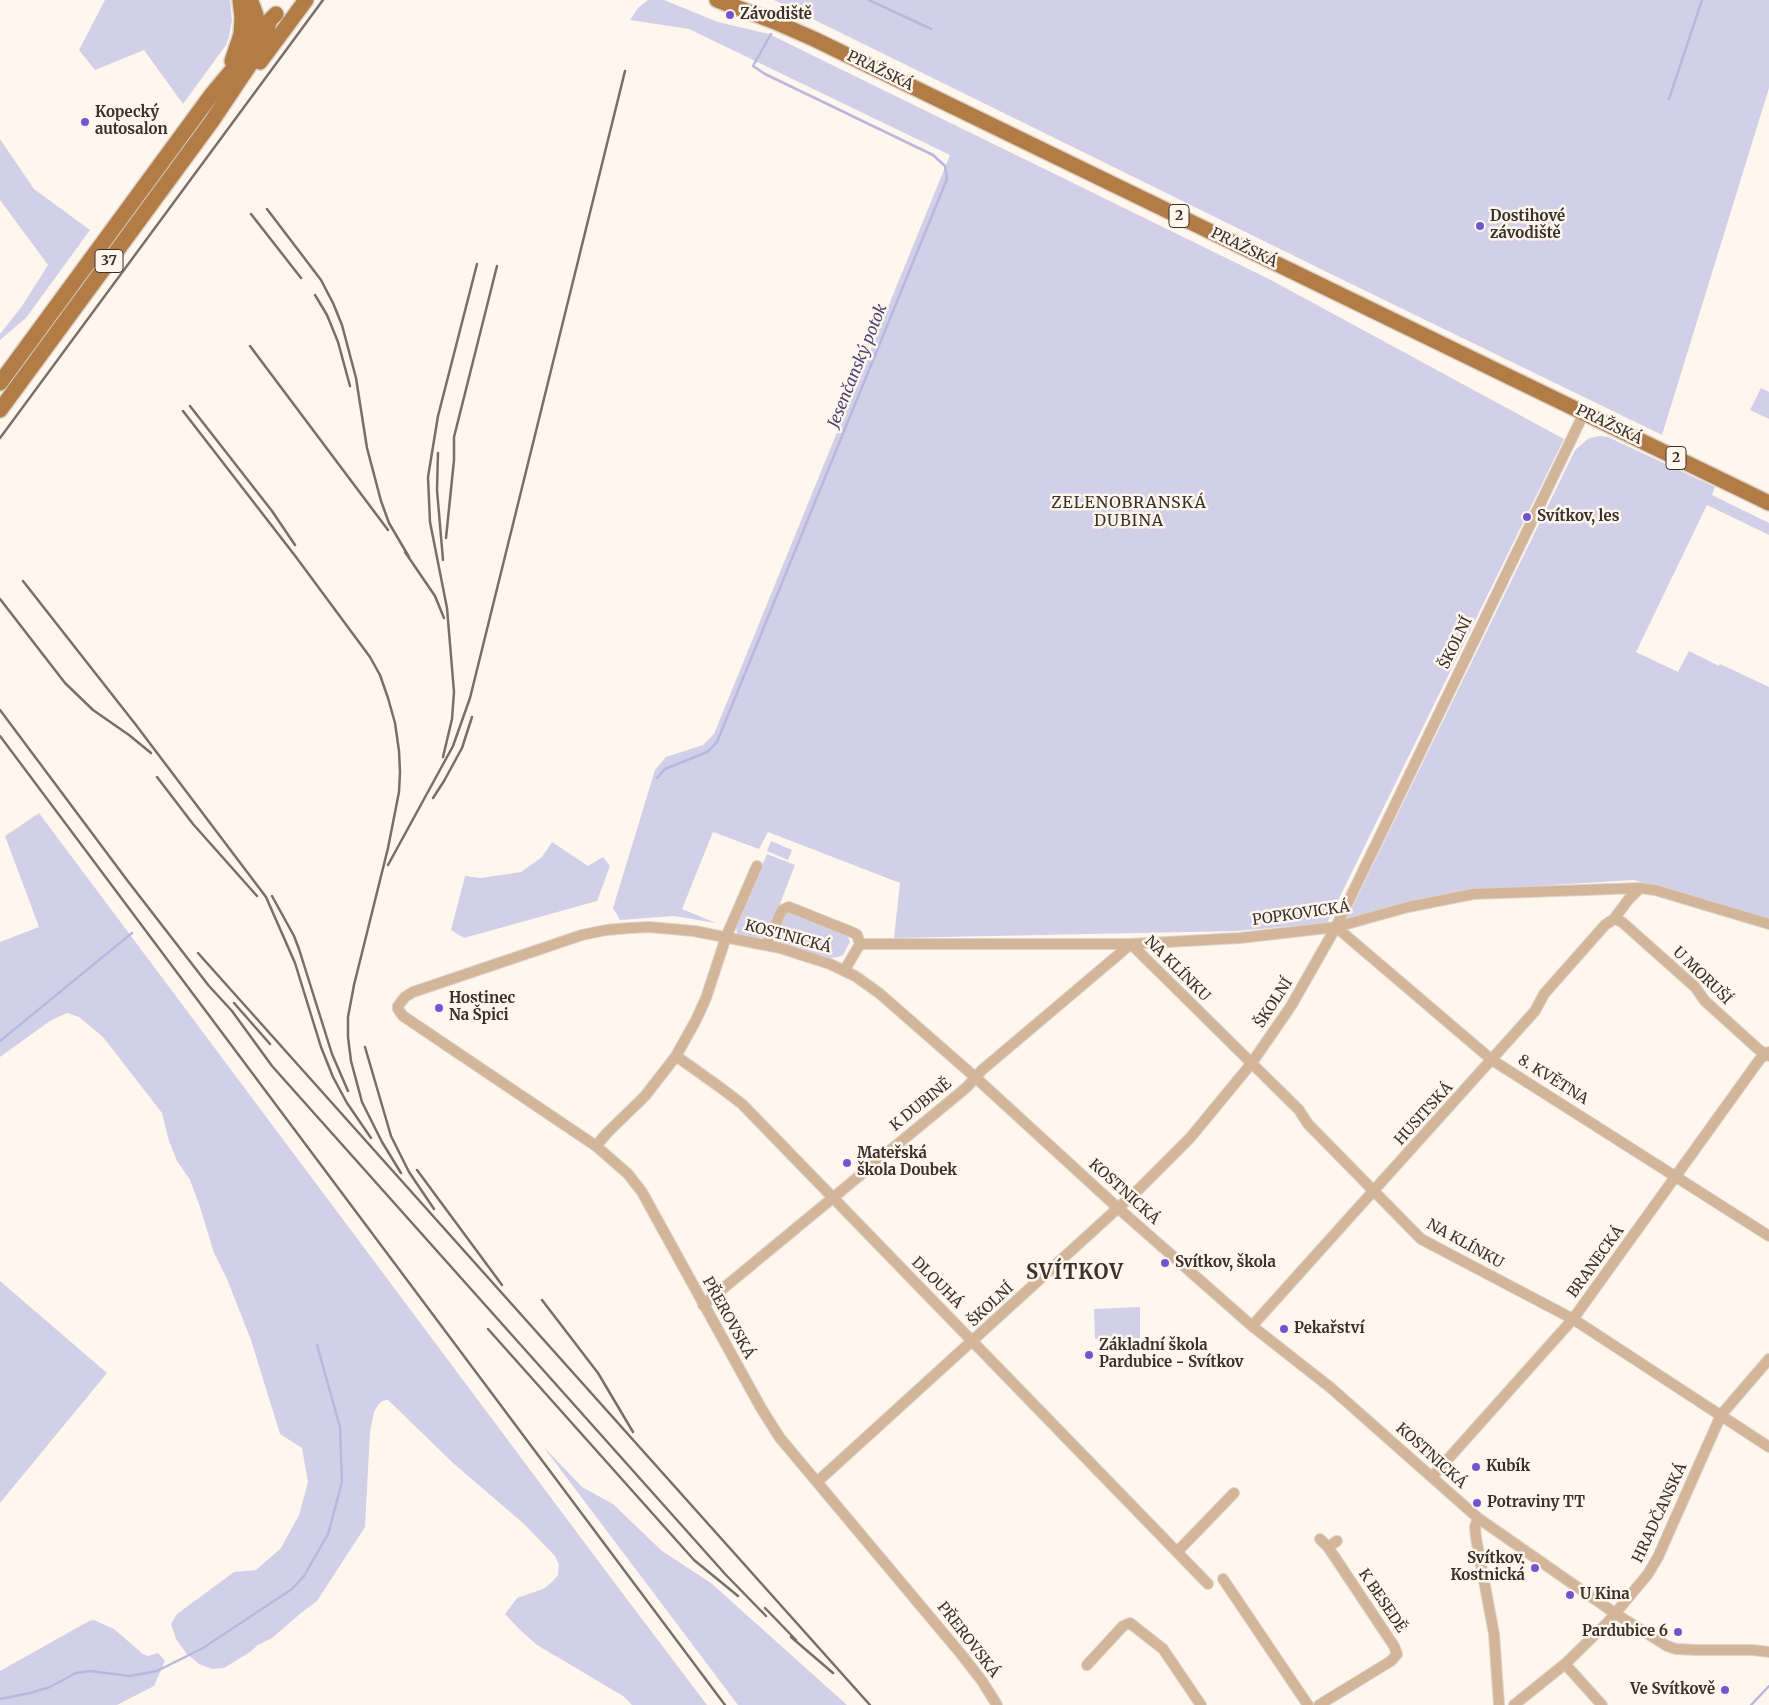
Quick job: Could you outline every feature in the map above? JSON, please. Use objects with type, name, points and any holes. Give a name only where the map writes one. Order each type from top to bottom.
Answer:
[{"type":"main road","name":"37","points":[[0,410],[212,121],[255,57],[270,20],[297,0]]},
{"type":"main road","name":"37","points":[[212,121],[266,54],[297,0]]},
{"type":"main road","name":"PRAŽSKÁ","points":[[717,0],[814,39],[1769,503]]},
{"type":"main road","name":"37","points":[[248,1],[263,12],[276,14]]},
{"type":"main road","name":"37","points":[[0,383],[212,94],[248,48],[256,23],[256,15],[248,1]]},
{"type":"street","name":"ŠKOLNÍ","points":[[817,1482],[973,1342],[1166,1163],[1190,1138],[1252,1064],[1291,1006],[1336,927],[1584,413]]},
{"type":"street","points":[[596,1146],[645,1096],[676,1056],[706,998],[726,937],[758,866]]},
{"type":"street","name":"POPKOVICKÁ","points":[[860,944],[1131,944],[1240,938],[1336,927],[1408,907],[1473,894],[1617,888],[1656,890],[1769,924]]},
{"type":"street","points":[[1617,888],[1622,907]]},
{"type":"street","name":"HUSITSKÁ","points":[[1252,1326],[1536,1011],[1544,994],[1605,925],[1614,919],[1622,907],[1640,888]]},
{"type":"street","points":[[766,945],[782,910],[789,907],[857,935],[860,944],[844,970]]},
{"type":"street","name":"U MORUŠÍ","points":[[1614,919],[1622,922],[1696,987],[1705,1001],[1768,1054]]},
{"type":"street","name":"KOSTNICKÁ","points":[[405,997],[413,992],[573,938],[598,932],[649,927],[694,931],[766,945],[813,957],[844,970],[879,993],[1252,1326],[1337,1393],[1478,1518],[1657,1641],[1676,1649],[1769,1652]]},
{"type":"street","name":"8. KVĚTNA","points":[[1336,927],[1492,1060],[1769,1236]]},
{"type":"street","name":"NA KLÍNKU","points":[[1131,944],[1299,1110],[1306,1122],[1426,1243],[1573,1319],[1769,1447]]},
{"type":"street","name":"K DUBINĚ","points":[[703,1305],[967,1086],[975,1077],[1131,944]]},
{"type":"street","name":"PŘEROVSKÁ","points":[[405,997],[398,1006],[403,1016],[596,1146],[635,1182],[769,1421],[788,1448],[961,1654],[982,1681],[997,1705]]},
{"type":"street","name":"BRANECKÁ","points":[[1432,1477],[1573,1319],[1760,1059],[1768,1054]]},
{"type":"street","name":"DLOUHÁ","points":[[676,1056],[732,1096],[1208,1584]]},
{"type":"street","name":"HRADČANSKÁ","points":[[1514,1705],[1565,1664],[1616,1614],[1648,1574],[1658,1557],[1721,1415],[1769,1359]]},
{"type":"street","points":[[1177,1552],[1219,1501],[1234,1493]]},
{"type":"street","points":[[1478,1518],[1475,1533],[1494,1634],[1499,1705]]},
{"type":"street","name":"K BESEDĚ","points":[[1319,1705],[1391,1661],[1397,1654],[1332,1544],[1320,1539]]},
{"type":"street","points":[[1223,1579],[1308,1705]]},
{"type":"street","points":[[1087,1665],[1123,1626],[1130,1623],[1163,1649],[1201,1705]]},
{"type":"street","points":[[1565,1664],[1602,1705]]},
{"type":"shaded area","points":[[105,0],[230,0],[232,20],[226,45],[183,104],[144,50],[95,70],[79,50]]},
{"type":"shaded area","points":[[648,0],[664,0],[718,22],[769,34],[1269,279],[1564,439],[1327,923],[1237,931],[894,938],[900,883],[768,832],[759,849],[713,832],[682,909],[716,923],[674,916],[620,920],[613,908],[655,770],[666,757],[703,745],[714,734],[950,155],[689,29],[630,20],[638,8]]},
{"type":"shaded area","name":"Dostihové závodiště","points":[[774,0],[1769,0],[1769,88],[1662,435]]},
{"type":"shaded area","points":[[0,139],[34,189],[90,230],[26,318],[0,340],[0,334],[22,306],[48,265],[0,200]]},
{"type":"shaded area","points":[[1761,388],[1769,392],[1769,419],[1750,410]]},
{"type":"shaded area","points":[[1608,437],[1715,487],[1712,495],[1769,523],[1769,535],[1707,505],[1636,652],[1678,672],[1689,651],[1769,687],[1769,920],[1634,880],[1471,890],[1346,920],[1575,450],[1589,438]]},
{"type":"shaded area","points":[[39,813],[707,1705],[632,1705],[623,1696],[537,1645],[519,1629],[505,1614],[517,1598],[543,1589],[552,1582],[558,1575],[559,1565],[555,1556],[524,1524],[453,1463],[388,1400],[382,1401],[374,1412],[370,1432],[365,1527],[317,1601],[272,1638],[224,1668],[212,1669],[199,1664],[186,1653],[176,1639],[171,1624],[177,1614],[234,1572],[256,1570],[281,1548],[299,1515],[308,1482],[302,1448],[280,1434],[251,1340],[227,1279],[214,1253],[190,1180],[177,1161],[169,1141],[162,1113],[103,1037],[79,1017],[67,1013],[50,1021],[0,1057],[0,942],[39,927],[5,836]]},
{"type":"shaded area","points":[[771,841],[792,850],[788,860],[767,851]]},
{"type":"shaded area","points":[[552,842],[588,866],[603,857],[610,866],[597,901],[464,938],[451,930],[465,876],[481,878],[521,872],[542,857]]},
{"type":"shaded area","points":[[767,854],[795,865],[769,932],[761,938],[740,935],[737,933],[736,927]]},
{"type":"shaded area","points":[[790,910],[847,935],[850,942],[843,955],[828,958],[781,943],[776,934],[784,915]]},
{"type":"shaded area","points":[[0,1281],[107,1373],[0,1503]]},
{"type":"shaded area","points":[[1140,1307],[1140,1338],[1095,1339],[1094,1309]]},
{"type":"shaded area","points":[[542,1445],[582,1487],[613,1504],[662,1551],[711,1583],[847,1705],[738,1705]]},
{"type":"shaded area","points":[[94,1620],[114,1629],[143,1654],[148,1656],[158,1653],[165,1661],[154,1686],[117,1705],[0,1705],[0,1671],[89,1621]]},
{"type":"waterway","points":[[869,0],[931,29]]},
{"type":"waterway","points":[[1669,99],[1702,0]]},
{"type":"waterway","name":"Jesenčanský potok","points":[[657,778],[665,769],[707,752],[717,742],[947,179],[945,166],[933,155],[765,74],[753,66],[771,34]]},
{"type":"waterway","name":"Jesenčanský potok","points":[[0,1041],[132,933]]},
{"type":"waterway","points":[[0,1699],[50,1687],[76,1673],[90,1671],[130,1676],[157,1671],[203,1648],[292,1589],[304,1576],[328,1534],[342,1482],[340,1427],[317,1345]]},
{"type":"waterway","points":[[1751,1705],[1769,1686]]},
{"type":"railway","points":[[0,438],[323,0]]},
{"type":"railway","points":[[388,865],[453,746],[470,698],[625,71]]},
{"type":"railway","points":[[267,209],[321,280],[342,325],[356,378],[367,448],[381,501],[389,523],[409,557]]},
{"type":"railway","points":[[251,214],[301,278]]},
{"type":"railway","points":[[443,757],[452,719],[454,692],[447,608],[430,522],[428,477],[438,416],[477,264]]},
{"type":"railway","points":[[446,538],[454,460],[454,437],[497,266]]},
{"type":"railway","points":[[315,295],[327,315],[338,342],[350,386]]},
{"type":"railway","points":[[250,346],[388,530]]},
{"type":"railway","points":[[190,406],[272,511],[295,545]]},
{"type":"railway","points":[[183,411],[296,557],[370,657],[380,675],[388,698],[395,723],[399,751],[399,792],[388,848],[354,985],[348,1017],[348,1037],[351,1061],[362,1102],[382,1142],[401,1173]]},
{"type":"railway","points":[[438,453],[437,490],[443,560]]},
{"type":"railway","points":[[405,552],[435,596],[444,618]]},
{"type":"railway","points":[[23,581],[136,725],[266,897],[295,963],[321,1047],[333,1077],[347,1103],[371,1138]]},
{"type":"railway","points":[[0,599],[65,683],[93,710],[151,753]]},
{"type":"railway","points":[[0,710],[127,880],[209,986],[232,1011],[272,1066],[726,1575],[766,1616]]},
{"type":"railway","points":[[433,798],[462,748],[472,717]]},
{"type":"railway","points":[[0,736],[725,1705]]},
{"type":"railway","points":[[157,777],[193,824],[257,896]]},
{"type":"railway","points":[[272,896],[294,936],[332,1054],[348,1091]]},
{"type":"railway","points":[[198,953],[870,1705]]},
{"type":"railway","points":[[234,1003],[270,1044]]},
{"type":"railway","points":[[365,1047],[391,1136],[409,1172],[434,1209]]},
{"type":"railway","points":[[417,1170],[502,1285]]},
{"type":"railway","points":[[542,1300],[598,1373],[633,1432]]},
{"type":"railway","points":[[488,1329],[694,1560],[738,1596]]},
{"type":"railway","points":[[765,1608],[796,1640]]},
{"type":"railway","points":[[791,1637],[833,1673]]},
{"type":"place","name":"Závodiště","points":[[730,15]]},
{"type":"place","name":"Kopecký autosalon","points":[[85,122]]},
{"type":"place","name":"Dostihové závodiště","points":[[1480,226]]},
{"type":"place","name":"Svítkov, les","points":[[1527,517]]},
{"type":"place","name":"Hostinec Na Špici","points":[[439,1008]]},
{"type":"place","name":"Mateřská škola Doubek","points":[[847,1163]]},
{"type":"place","name":"Svítkov, škola","points":[[1165,1263]]},
{"type":"place","name":"Pekařství","points":[[1284,1329]]},
{"type":"place","name":"Základní škola Pardubice - Svítkov","points":[[1089,1355]]},
{"type":"place","name":"Kubík","points":[[1476,1467]]},
{"type":"place","name":"Potraviny TT","points":[[1477,1503]]},
{"type":"place","name":"Svítkov, Kostnická","points":[[1535,1568]]},
{"type":"place","name":"U Kina","points":[[1570,1595]]},
{"type":"place","name":"Pardubice 6","points":[[1678,1632]]},
{"type":"place","name":"Ve Svítkově","points":[[1725,1690]]},
{"type":"district","name":"ZELENOBRANSKÁ DUBINA","points":[[1129,512]]},
{"type":"district","name":"SVÍTKOV","points":[[1075,1273]]}]
